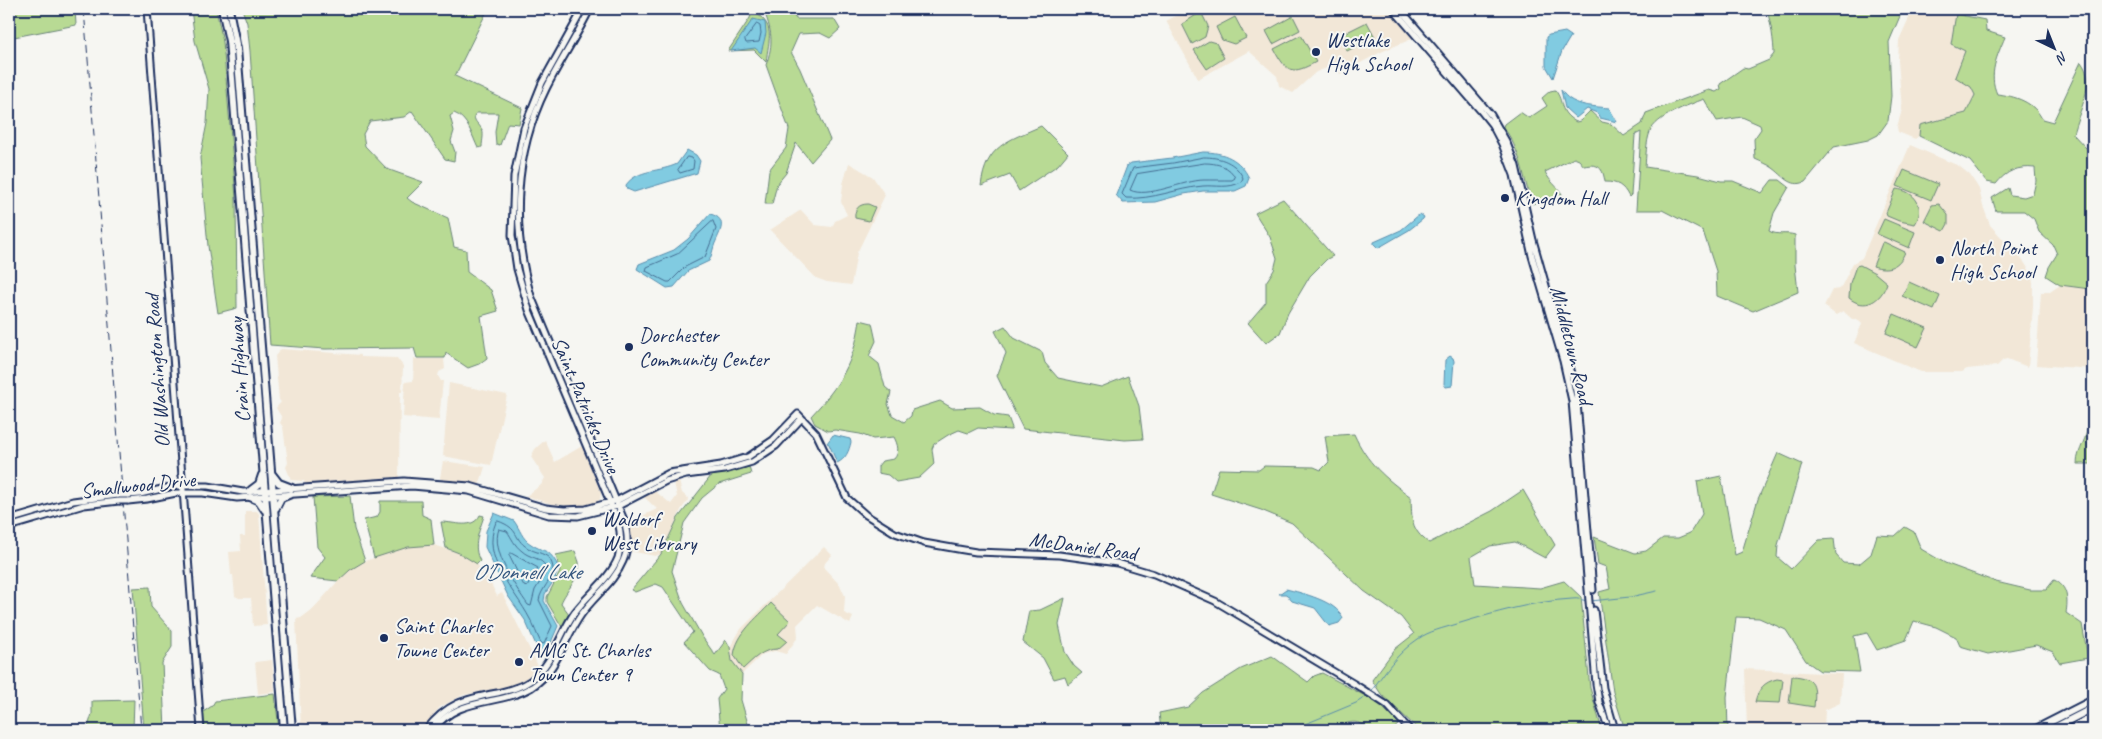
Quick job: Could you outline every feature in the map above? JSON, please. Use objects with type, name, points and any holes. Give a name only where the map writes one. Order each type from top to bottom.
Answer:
[{"type":"highway","name":"Crain Highway","points":[[222,9],[229,41],[244,180]]},
{"type":"highway","name":"Crain Highway","points":[[229,9],[237,50],[251,272],[273,492],[292,730]]},
{"type":"highway","name":"Crain Highway","points":[[251,272],[257,404],[264,464],[284,730]]},
{"type":"highway","points":[[264,464],[260,483],[251,494],[261,503],[267,516]]},
{"type":"highway","points":[[271,471],[279,483],[292,491],[281,498],[274,511]]},
{"type":"highway","points":[[2034,730],[2093,700]]},
{"type":"highway","points":[[2050,730],[2093,708]]},
{"type":"main road","name":"Old Washington Road","points":[[147,9],[201,730]]},
{"type":"main road","name":"Saint Patricks Drive","points":[[583,9],[534,100],[524,128],[515,168],[512,227],[522,290],[532,318],[604,488],[614,504]]},
{"type":"main road","name":"Saint Patricks Drive","points":[[433,730],[450,713],[462,707],[512,696],[537,683],[552,667],[581,614],[614,577],[622,564],[627,545],[610,488],[531,296],[523,268],[519,239],[519,185],[526,142],[540,103],[590,9]]},
{"type":"main road","name":"Middletown Road","points":[[1393,9],[1488,120],[1502,144],[1512,168],[1532,256],[1563,361],[1572,402],[1591,595]]},
{"type":"main road","name":"Middletown Road","points":[[1400,9],[1491,116],[1506,141],[1516,166],[1537,257],[1576,391],[1596,684],[1599,702],[1609,730]]},
{"type":"main road","points":[[515,168],[519,173],[519,185]]},
{"type":"main road","points":[[686,475],[692,471],[717,467],[748,456],[763,448],[800,416]]},
{"type":"main road","points":[[292,491],[398,481],[437,482],[470,486],[553,509],[578,510],[592,508],[632,499],[660,483],[674,478],[725,470],[752,462],[776,446],[800,416]]},
{"type":"main road","name":"McDaniel Road","points":[[800,416],[816,433],[848,498],[866,515],[895,533],[924,543],[976,552],[1055,554],[1117,563],[1154,574],[1229,609],[1367,692],[1388,705],[1410,730]]},
{"type":"main road","points":[[292,491],[422,487],[468,492],[549,514],[578,516],[600,512],[650,482],[669,473],[731,463]]},
{"type":"main road","points":[[650,482],[669,475],[674,478]]},
{"type":"main road","name":"Smallwood Drive","points":[[128,498],[182,486],[208,486],[251,494]]},
{"type":"main road","points":[[592,508],[603,500],[604,488]]},
{"type":"main road","points":[[610,488],[618,494],[632,493]]},
{"type":"main road","name":"Smallwood Drive","points":[[9,520],[73,501],[183,493],[203,493],[237,498],[251,494],[292,491]]},
{"type":"main road","name":"Smallwood Drive","points":[[9,527],[84,505],[119,498]]},
{"type":"main road","points":[[600,512],[610,514],[621,521],[624,508],[632,499]]},
{"type":"main road","name":"Saint Patricks Drive","points":[[427,730],[440,714],[454,704],[516,688],[537,676],[547,663],[575,612],[616,563],[621,547],[621,521]]},
{"type":"main road","name":"Middletown Road","points":[[1592,608],[1603,688],[1615,730]]},
{"type":"main road","points":[[569,634],[576,618],[575,612]]},
{"type":"shaded area","name":"Westlake High School","points":[[1189,9],[1389,9],[1414,38],[1381,52],[1340,74],[1335,65],[1316,72],[1293,93],[1279,86],[1277,76],[1249,51],[1198,79],[1166,21]]},
{"type":"shaded area","points":[[1913,9],[1933,9],[1956,14],[1951,44],[1965,51],[1971,87],[1975,95],[1966,113],[1920,125],[1919,136],[1915,139],[1898,132],[1897,127],[1902,110],[1898,61],[1899,40]]},
{"type":"shaded area","name":"North Point High School","points":[[1910,145],[1959,166],[1970,175],[1979,189],[1990,225],[2024,262],[2031,273],[2033,307],[2028,367],[2007,359],[1997,366],[1967,369],[1962,372],[1921,372],[1854,343],[1862,324],[1857,319],[1852,319],[1843,311],[1836,315],[1824,306],[1832,290],[1840,289],[1853,263],[1862,258]]},
{"type":"shaded area","points":[[849,163],[873,177],[885,195],[857,253],[851,285],[827,282],[816,278],[770,230],[801,210],[815,225],[832,227],[835,221],[847,215],[841,202],[843,184]]},
{"type":"shaded area","points":[[2060,285],[2093,291],[2093,369],[2036,365],[2041,292],[2050,292]]},
{"type":"shaded area","points":[[281,349],[361,355],[361,357],[397,358],[403,366],[402,392],[400,392],[399,477],[305,484],[304,481],[291,480],[286,467],[288,463],[283,427],[280,423],[282,418],[276,408],[281,402],[279,400],[275,356]]},
{"type":"shaded area","points":[[414,359],[444,359],[445,369],[439,372],[438,376],[443,381],[439,420],[403,417],[405,382],[413,381]]},
{"type":"shaded area","points":[[449,383],[507,395],[491,465],[443,456]]},
{"type":"shaded area","points":[[545,440],[555,462],[582,446],[601,493],[600,499],[595,504],[580,507],[555,505],[526,496],[541,485],[545,478],[531,457],[535,449]]},
{"type":"shaded area","points":[[443,461],[485,467],[479,486],[442,480],[440,478]]},
{"type":"shaded area","points":[[679,481],[682,493],[689,499],[681,510],[661,554],[655,556],[630,551],[630,526],[642,516],[657,509],[644,497],[655,491],[671,504],[677,496],[674,483]]},
{"type":"shaded area","points":[[245,511],[257,511],[259,514],[267,625],[253,626],[251,598],[235,596],[229,552],[241,551],[240,536],[245,536]]},
{"type":"shaded area","points":[[434,545],[459,553],[477,564],[488,578],[497,596],[502,593],[539,668],[538,670],[514,686],[463,695],[440,707],[421,730],[301,730],[296,619],[301,618],[313,609],[338,581],[350,570],[365,561],[408,547]]},
{"type":"shaded area","points":[[824,547],[832,555],[825,563],[824,568],[840,585],[845,596],[844,613],[853,617],[850,624],[817,605],[797,625],[798,637],[786,654],[775,651],[763,654],[742,674],[732,661],[730,647],[741,629]]},
{"type":"shaded area","points":[[272,660],[275,692],[258,694],[255,662]]},
{"type":"shaded area","points":[[1745,669],[1842,674],[1840,703],[1825,710],[1824,730],[1747,730]]},
{"type":"green space","points":[[9,9],[75,9],[76,25],[9,38]]},
{"type":"green space","points":[[191,9],[216,9],[223,42],[236,198],[237,308],[218,313],[208,246],[200,158],[207,123],[209,89],[195,41]]},
{"type":"green space","points":[[242,9],[488,9],[455,76],[522,108],[519,124],[508,123],[500,145],[496,144],[495,132],[498,113],[476,113],[474,116],[483,132],[482,147],[478,148],[463,119],[454,113],[450,116],[454,131],[451,141],[455,152],[454,161],[445,159],[412,111],[404,117],[370,121],[363,134],[365,146],[387,169],[423,182],[407,198],[448,218],[454,247],[466,250],[467,272],[491,290],[498,311],[481,316],[487,358],[479,364],[468,368],[446,353],[445,358],[417,358],[414,348],[325,349],[270,345],[250,51],[247,23]]},
{"type":"green space","points":[[763,9],[789,9],[796,19],[834,19],[840,29],[830,38],[820,33],[799,34],[791,52],[830,140],[811,162],[796,143],[786,173],[777,184],[772,204],[765,204],[769,170],[786,148],[789,129],[766,65],[771,37]]},
{"type":"green space","points":[[1761,9],[1801,9],[1804,11],[1812,9],[1903,9],[1889,42],[1891,96],[1888,121],[1878,135],[1868,140],[1834,147],[1805,182],[1792,182],[1771,167],[1755,159],[1754,139],[1761,129],[1760,125],[1742,117],[1717,121],[1704,99],[1666,116],[1653,126],[1650,132],[1645,167],[1698,175],[1721,181],[1733,181],[1762,193],[1772,180],[1780,180],[1789,187],[1774,213],[1769,231],[1795,235],[1795,265],[1798,292],[1753,311],[1717,296],[1716,271],[1703,231],[1662,210],[1636,210],[1641,132],[1635,135],[1631,195],[1629,197],[1619,185],[1605,182],[1603,173],[1597,166],[1584,166],[1579,160],[1574,158],[1545,172],[1562,194],[1559,199],[1555,202],[1545,200],[1532,204],[1518,154],[1503,127],[1504,124],[1520,112],[1529,118],[1547,106],[1542,98],[1550,91],[1555,90],[1566,114],[1576,122],[1580,121],[1590,111],[1602,122],[1611,124],[1624,136],[1642,124],[1646,113],[1709,90],[1716,92],[1721,89],[1720,84],[1743,68],[1748,69],[1769,60],[1774,54],[1772,32],[1767,11]]},
{"type":"green space","points":[[752,11],[765,21],[768,27],[769,39],[766,62],[754,50],[728,51],[750,18]]},
{"type":"green space","points":[[1201,12],[1208,26],[1205,37],[1192,44],[1182,24]]},
{"type":"green space","points":[[1956,14],[1985,20],[1986,31],[2005,37],[1993,72],[1994,87],[1997,94],[2010,96],[2029,104],[2039,113],[2042,119],[2053,122],[2081,62],[2085,70],[2087,88],[2073,134],[2086,148],[2093,148],[2093,291],[2060,285],[2046,276],[2057,254],[2053,245],[2039,232],[2034,219],[2024,211],[1996,211],[1992,198],[2008,188],[2010,195],[2024,197],[2033,194],[2036,181],[2035,168],[2013,170],[1996,184],[1987,182],[1970,161],[1919,136],[1920,125],[1966,113],[1975,95],[1971,87],[1955,77],[1965,51],[1951,44]]},
{"type":"green space","points":[[1293,16],[1300,30],[1273,44],[1266,31]]},
{"type":"green space","points":[[1235,17],[1246,38],[1234,44],[1222,40],[1216,27]]},
{"type":"green space","points":[[1367,22],[1375,37],[1347,51],[1339,36]]},
{"type":"green space","points":[[1301,35],[1316,62],[1301,69],[1291,69],[1283,63],[1274,49]]},
{"type":"green space","points":[[1209,41],[1216,43],[1224,58],[1207,69],[1194,50]]},
{"type":"green space","points":[[1041,126],[1068,153],[1058,165],[1019,191],[1010,175],[981,186],[988,161],[1000,146]]},
{"type":"green space","points":[[1904,170],[1938,184],[1931,200],[1897,186]]},
{"type":"green space","points":[[1896,189],[1909,193],[1917,201],[1919,212],[1915,224],[1899,221],[1887,216],[1886,213]]},
{"type":"green space","points":[[1283,199],[1333,256],[1327,259],[1310,276],[1288,313],[1280,333],[1266,343],[1248,323],[1266,302],[1266,282],[1274,270],[1277,258],[1270,237],[1255,213]]},
{"type":"green space","points":[[868,204],[875,207],[869,221],[855,218],[855,212],[858,208]]},
{"type":"green space","points":[[1939,204],[1948,215],[1948,224],[1944,231],[1924,221],[1932,205]]},
{"type":"green space","points":[[1884,219],[1915,232],[1909,248],[1877,234]]},
{"type":"green space","points":[[1884,242],[1905,252],[1903,257],[1896,264],[1888,268],[1873,266],[1882,243]]},
{"type":"green space","points":[[1860,265],[1875,273],[1887,283],[1877,299],[1866,304],[1855,302],[1849,298],[1850,283],[1856,266]]},
{"type":"green space","points":[[1909,282],[1940,296],[1934,310],[1902,296]]},
{"type":"green space","points":[[1894,314],[1927,328],[1918,347],[1886,333]]},
{"type":"green space","points":[[860,320],[872,323],[876,341],[869,356],[879,364],[885,387],[891,392],[888,404],[892,415],[904,422],[911,416],[912,410],[940,401],[952,408],[980,407],[994,415],[1008,417],[1011,430],[978,428],[968,433],[959,430],[948,435],[934,444],[932,449],[934,464],[919,478],[896,482],[888,475],[878,473],[878,466],[882,461],[894,459],[897,454],[898,451],[894,437],[873,439],[860,434],[835,430],[828,431],[815,424],[811,416],[838,383],[850,361]]},
{"type":"green space","points":[[1005,326],[1014,338],[1042,352],[1045,363],[1058,378],[1101,387],[1128,376],[1139,406],[1143,439],[1125,440],[1023,429],[997,376],[1006,353],[995,331]]},
{"type":"green space","points":[[2093,419],[2093,464],[2077,464],[2086,434],[2087,423]]},
{"type":"green space","points":[[1354,434],[1371,462],[1411,497],[1413,523],[1418,533],[1429,543],[1492,511],[1523,490],[1555,545],[1545,558],[1515,542],[1490,546],[1471,557],[1475,584],[1540,588],[1564,581],[1581,597],[1590,688],[1602,730],[1419,730],[1381,694],[1372,680],[1395,649],[1414,634],[1401,617],[1364,591],[1292,523],[1261,510],[1211,494],[1219,469],[1259,470],[1264,466],[1314,467],[1321,470],[1329,462],[1325,436]]},
{"type":"green space","points":[[1778,453],[1802,464],[1778,545],[1777,557],[1791,569],[1819,540],[1834,539],[1836,555],[1843,563],[1859,564],[1871,554],[1877,535],[1895,536],[1905,527],[1914,532],[1921,549],[1945,563],[1996,582],[2030,590],[2046,590],[2054,580],[2059,583],[2066,594],[2066,613],[2082,624],[2088,658],[2060,663],[2053,652],[2036,645],[1988,654],[1960,646],[1956,637],[1936,627],[1914,621],[1906,640],[1877,650],[1867,633],[1854,636],[1860,672],[1820,671],[1806,661],[1786,630],[1759,618],[1736,617],[1727,697],[1728,730],[1625,730],[1613,692],[1599,592],[1610,589],[1606,567],[1598,564],[1594,537],[1635,553],[1646,551],[1663,538],[1678,538],[1690,533],[1702,514],[1697,481],[1721,476],[1735,555],[1742,552],[1758,499]]},
{"type":"green space","points":[[749,467],[751,474],[719,484],[702,498],[684,523],[672,571],[683,603],[703,638],[715,655],[726,640],[730,647],[732,661],[742,674],[741,700],[748,729],[720,730],[717,699],[724,689],[719,675],[710,671],[684,642],[693,632],[663,587],[656,584],[635,592],[631,590],[661,554],[678,518],[711,476]]},
{"type":"green space","points":[[350,496],[354,529],[365,561],[350,570],[338,581],[310,578],[325,557],[317,547],[313,497]]},
{"type":"green space","points":[[380,501],[421,501],[422,515],[431,519],[434,545],[408,547],[374,558],[364,520],[377,517],[380,512]]},
{"type":"green space","points":[[480,515],[484,516],[476,544],[480,561],[477,564],[459,553],[446,548],[441,522],[468,524],[477,520]]},
{"type":"green space","points":[[575,551],[579,568],[576,578],[561,603],[569,614],[562,627],[547,602],[547,597],[560,572],[556,555]]},
{"type":"green space","points":[[150,587],[151,607],[172,631],[172,647],[162,663],[165,730],[144,730],[133,588]]},
{"type":"green space","points":[[1065,598],[1059,625],[1065,652],[1074,666],[1082,673],[1068,684],[1065,676],[1054,679],[1043,658],[1023,642],[1029,611],[1040,610]]},
{"type":"green space","points":[[771,603],[790,621],[778,634],[787,641],[778,649],[772,649],[759,655],[743,669],[734,655],[736,647],[743,633]]},
{"type":"green space","points":[[1272,656],[1308,682],[1314,676],[1322,673],[1371,699],[1399,724],[1392,730],[1370,730],[1360,723],[1350,722],[1329,730],[1161,730],[1159,713],[1188,707],[1203,693],[1241,669]]},
{"type":"green space","points":[[1792,676],[1806,678],[1813,684],[1815,694],[1814,707],[1789,703]]},
{"type":"green space","points":[[1777,679],[1783,680],[1780,703],[1755,702],[1762,687],[1768,682]]},
{"type":"green space","points":[[275,694],[279,730],[204,730],[203,712],[212,706],[215,701]]},
{"type":"green space","points":[[134,700],[133,730],[87,730],[92,714],[92,701]]},
{"type":"water","points":[[753,19],[765,22],[766,33],[761,53],[755,48],[731,51]]},
{"type":"water","points":[[1565,32],[1571,36],[1562,51],[1553,78],[1546,66],[1546,37]]},
{"type":"water","points":[[1561,90],[1576,102],[1588,106],[1609,108],[1617,122],[1600,118],[1597,113],[1587,109],[1576,118],[1565,108]]},
{"type":"water","points":[[687,150],[696,155],[700,161],[697,173],[634,192],[627,189],[626,185],[636,176],[677,164]]},
{"type":"water","points":[[1203,152],[1218,153],[1236,161],[1249,178],[1246,186],[1235,191],[1203,191],[1155,202],[1123,203],[1116,195],[1127,166],[1131,163]]},
{"type":"water","points":[[710,214],[720,220],[721,228],[709,261],[688,271],[674,287],[667,288],[637,269],[639,264],[674,250],[688,239]]},
{"type":"water","points":[[1420,214],[1424,217],[1423,219],[1409,230],[1378,248],[1374,244],[1374,242],[1401,230]]},
{"type":"water","points":[[1450,356],[1454,361],[1452,386],[1446,387],[1444,384],[1445,360]]},
{"type":"water","points":[[833,435],[850,439],[851,442],[847,454],[837,463],[827,443]]},
{"type":"water","name":"O'Donnell Lake","points":[[494,513],[514,521],[525,539],[549,553],[558,566],[555,579],[545,594],[544,601],[558,626],[549,647],[539,652],[525,620],[508,596],[485,547],[486,531]]},
{"type":"water","points":[[1286,589],[1326,602],[1339,612],[1343,618],[1339,623],[1329,626],[1315,608],[1292,601],[1286,594],[1279,594]]},
{"type":"waterway","points":[[1591,601],[1630,597],[1657,591]]},
{"type":"waterway","points":[[1370,693],[1397,657],[1410,645],[1427,634],[1514,608],[1558,600],[1578,599],[1587,601]]},
{"type":"waterway","points":[[1291,730],[1356,703],[1367,696]]},
{"type":"railway","points":[[84,9],[141,730]]},
{"type":"place","name":"Westlake High School","points":[[1316,52]]},
{"type":"place","name":"Kingdom Hall","points":[[1505,198]]},
{"type":"place","name":"North Point High School","points":[[1940,260]]},
{"type":"place","name":"Dorchester Community Center","points":[[629,347]]},
{"type":"place","name":"Waldorf West Library","points":[[592,531]]},
{"type":"place","name":"Saint Charles Towne Center","points":[[384,638]]},
{"type":"place","name":"AMC St. Charles Town Center 9","points":[[519,662]]}]
